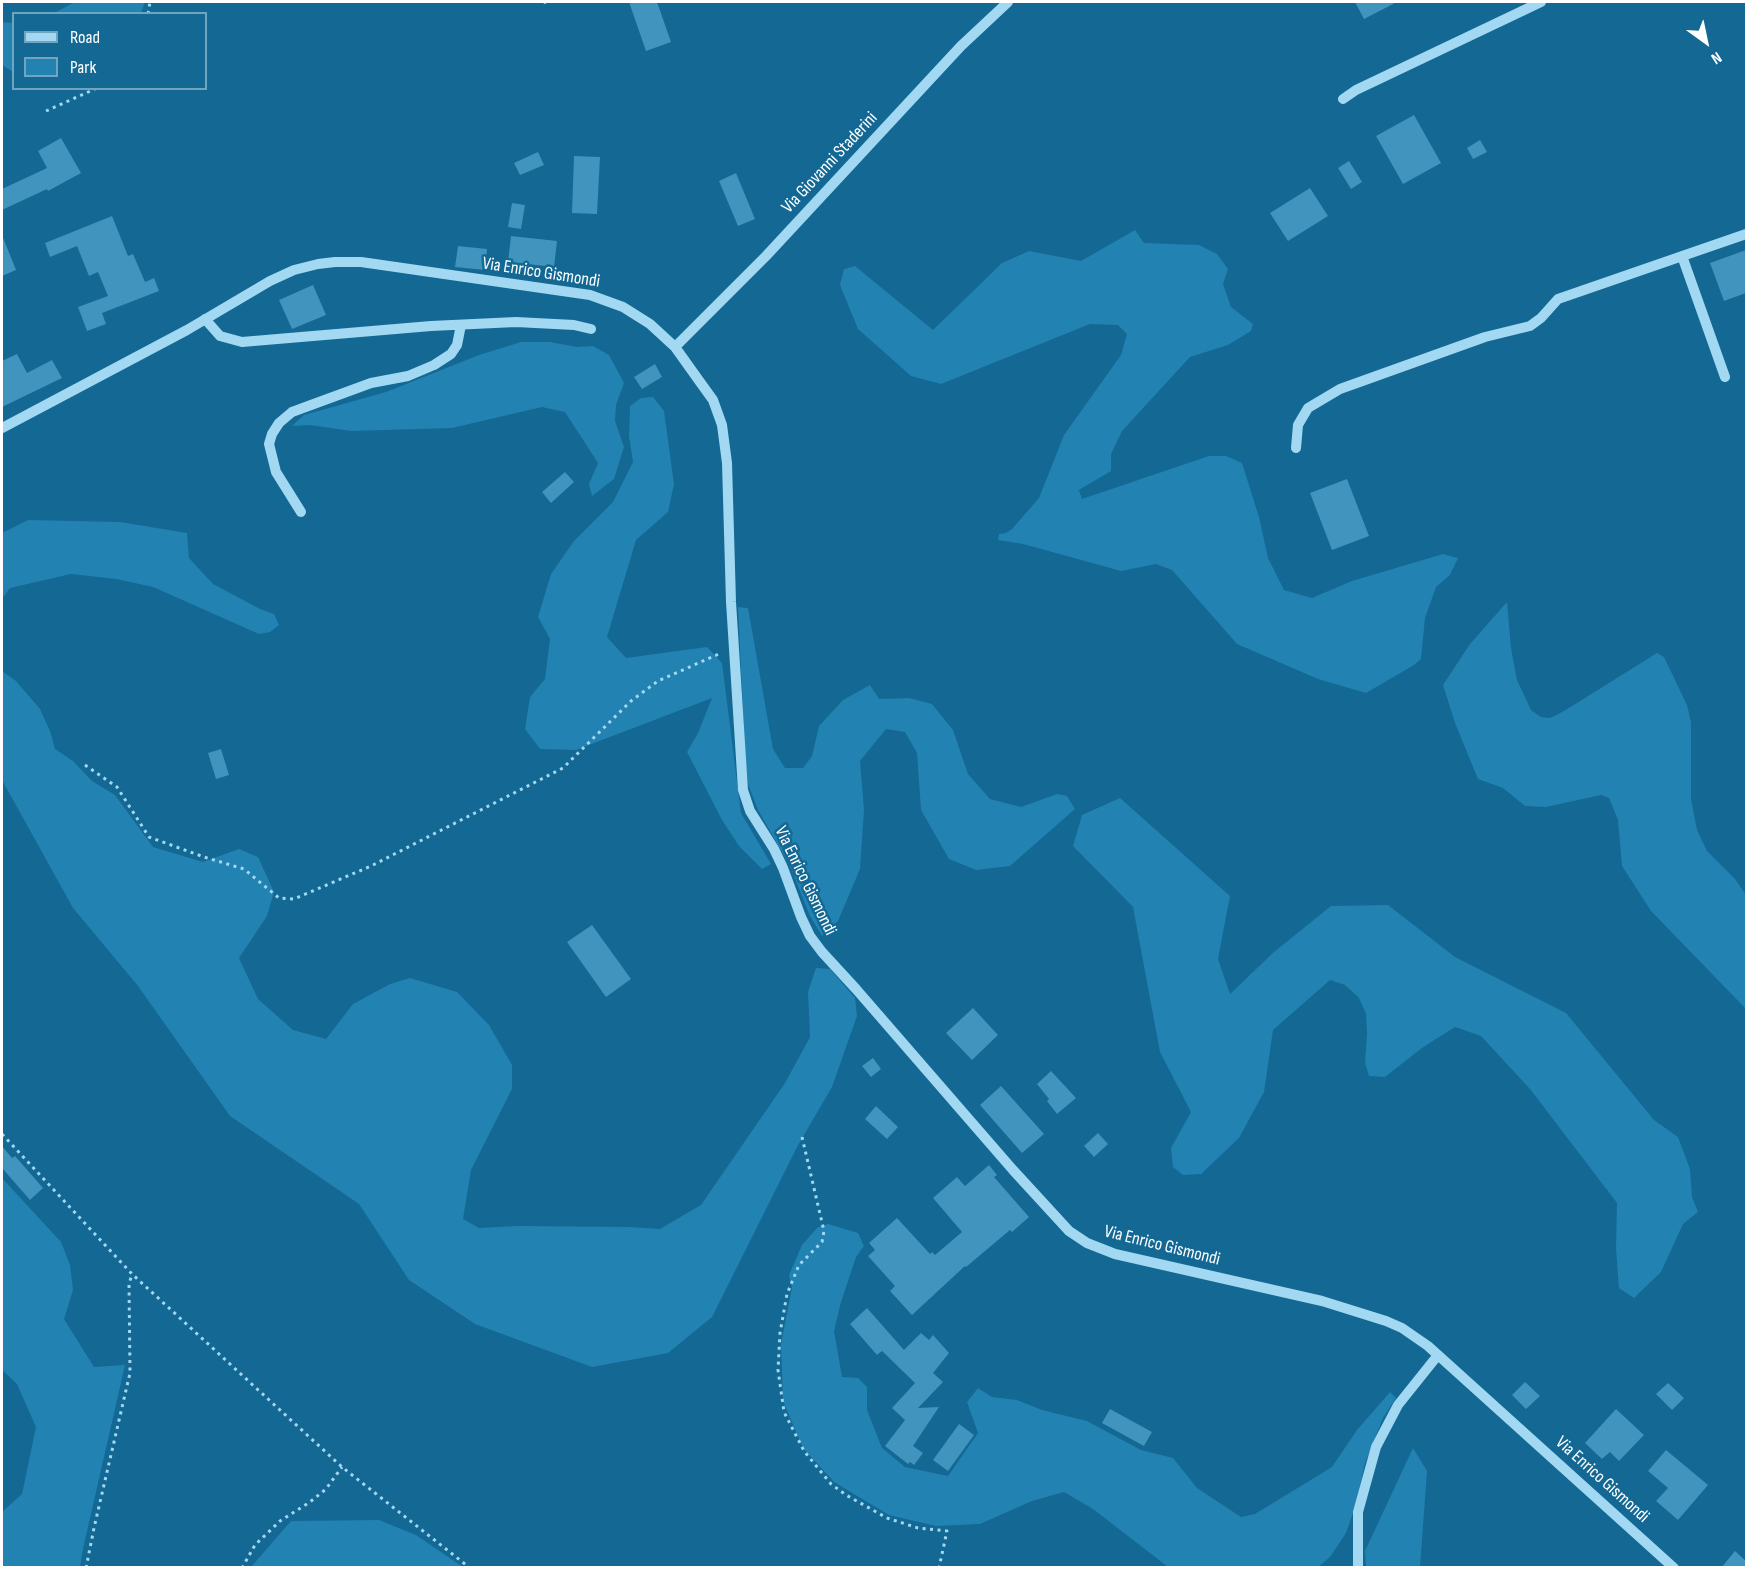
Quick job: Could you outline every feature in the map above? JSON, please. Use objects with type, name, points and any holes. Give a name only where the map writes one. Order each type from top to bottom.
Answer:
[{"type":"street","name":"Via Giovanni Staderini","points":[[675,347],[766,256],[961,46],[1008,2]]},
{"type":"street","points":[[1343,99],[1356,90],[1541,2]]},
{"type":"street","points":[[1296,448],[1298,425],[1308,408],[1340,389],[1485,337],[1530,326],[1541,318],[1558,299],[1746,234]]},
{"type":"street","points":[[1682,256],[1725,377]]},
{"type":"street","name":"Via Enrico Gismondi","points":[[2,428],[205,319],[270,281],[294,270],[327,262],[361,262],[590,295],[636,315],[675,347],[713,400],[722,425],[727,462],[734,647],[744,796],[750,811],[783,868],[810,936],[822,952],[1061,1225],[1080,1239],[1113,1254],[1322,1301],[1386,1321],[1414,1336],[1438,1355],[1674,1568]]},
{"type":"street","points":[[205,319],[220,336],[243,342],[516,321],[574,325],[591,329]]},
{"type":"street","points":[[301,512],[276,472],[269,444],[279,423],[292,412],[310,405],[370,383],[408,376],[434,365],[451,354],[457,345],[461,324]]},
{"type":"street","points":[[1358,1568],[1358,1512],[1376,1448],[1398,1405],[1438,1355]]},
{"type":"path","points":[[46,111],[93,90]]},
{"type":"path","points":[[85,765],[117,787],[149,837],[244,869],[279,898],[294,899],[371,866],[563,768],[631,701],[658,681],[734,647]]},
{"type":"path","points":[[2,1134],[132,1274],[342,1467],[470,1568]]},
{"type":"path","points":[[802,1137],[825,1231],[822,1242],[799,1265],[787,1294],[780,1333],[778,1370],[784,1412],[804,1451],[831,1484],[846,1496],[887,1518],[918,1528],[947,1532],[939,1568]]},
{"type":"path","points":[[86,1568],[130,1372],[129,1284],[132,1274]]},
{"type":"path","points":[[242,1568],[255,1545],[280,1521],[326,1489],[342,1467]]},
{"type":"green space","points":[[75,2],[145,2],[141,12],[56,12]]},
{"type":"green space","points":[[2,22],[12,23],[12,71],[2,65]]},
{"type":"green space","points":[[1135,230],[1144,243],[1199,245],[1217,254],[1228,269],[1223,284],[1231,307],[1253,324],[1251,331],[1228,345],[1190,357],[1122,431],[1111,454],[1111,471],[1079,490],[1082,499],[1209,456],[1226,456],[1242,463],[1259,517],[1268,558],[1284,590],[1312,598],[1352,581],[1443,554],[1458,558],[1450,575],[1436,587],[1425,618],[1421,659],[1366,693],[1318,679],[1237,644],[1172,570],[1156,564],[1121,571],[1023,544],[998,540],[999,534],[1012,529],[1039,498],[1064,435],[1121,355],[1127,334],[1118,325],[1090,324],[941,384],[911,376],[858,329],[840,285],[844,269],[855,266],[933,330],[1002,263],[1029,251],[1081,261]]},
{"type":"green space","points":[[521,342],[550,342],[577,347],[593,346],[609,355],[624,383],[616,405],[615,421],[624,447],[614,479],[592,496],[589,484],[598,463],[565,412],[542,407],[452,428],[351,431],[310,425],[292,426],[304,415],[386,392],[479,355]]},
{"type":"green space","points":[[653,397],[664,411],[674,484],[668,512],[636,540],[607,637],[626,658],[707,647],[722,663],[741,813],[771,864],[762,869],[739,846],[722,820],[687,752],[698,733],[712,698],[576,750],[540,749],[525,729],[530,697],[545,679],[550,639],[538,617],[551,574],[574,541],[613,502],[633,462],[629,436],[630,406],[641,398]]},
{"type":"green space","points":[[28,520],[120,522],[187,533],[189,558],[213,584],[274,614],[279,625],[270,632],[259,634],[153,587],[116,579],[71,574],[10,588],[2,599],[2,533]]},
{"type":"green space","points":[[1507,602],[1511,648],[1517,680],[1531,710],[1541,717],[1550,718],[1564,711],[1657,653],[1664,657],[1687,705],[1691,722],[1691,799],[1697,830],[1707,851],[1735,879],[1746,895],[1746,1009],[1651,911],[1622,866],[1618,820],[1609,798],[1601,795],[1546,807],[1525,806],[1503,788],[1478,779],[1455,723],[1443,685],[1470,644]]},
{"type":"green space","points":[[738,607],[748,608],[773,749],[785,768],[803,768],[812,756],[819,726],[843,700],[870,685],[879,699],[909,698],[932,704],[953,730],[968,774],[990,799],[1021,807],[1057,794],[1067,796],[1075,809],[1010,866],[976,870],[949,859],[921,810],[917,753],[905,732],[886,729],[860,761],[864,810],[860,869],[838,921],[822,936],[810,916],[790,866],[758,810],[748,784]]},
{"type":"green space","points":[[2,671],[16,681],[40,709],[55,749],[73,761],[92,781],[115,795],[153,847],[203,862],[239,849],[258,857],[274,892],[267,916],[239,958],[258,999],[293,1030],[326,1039],[353,1004],[390,984],[410,978],[457,992],[489,1025],[512,1065],[512,1089],[471,1170],[463,1219],[479,1228],[518,1226],[660,1229],[701,1205],[785,1083],[810,1037],[808,992],[816,968],[830,969],[855,998],[857,1016],[832,1087],[797,1147],[712,1317],[668,1353],[592,1367],[475,1324],[409,1280],[359,1204],[230,1116],[138,986],[73,908],[2,780]]},
{"type":"green space","points":[[1120,798],[1230,896],[1218,959],[1230,994],[1274,952],[1331,906],[1388,905],[1455,957],[1566,1013],[1654,1120],[1678,1137],[1690,1169],[1692,1197],[1698,1212],[1683,1224],[1661,1272],[1634,1298],[1619,1288],[1616,1249],[1617,1203],[1530,1089],[1481,1036],[1455,1027],[1422,1048],[1385,1077],[1369,1076],[1365,1063],[1366,1014],[1359,998],[1345,985],[1330,980],[1273,1030],[1264,1092],[1239,1138],[1201,1174],[1183,1175],[1173,1167],[1171,1148],[1191,1112],[1160,1052],[1133,907],[1073,846],[1082,815]]},
{"type":"green space","points":[[2,1178],[61,1242],[70,1265],[73,1290],[64,1319],[94,1367],[125,1365],[80,1567],[2,1567],[2,1512],[22,1494],[36,1427],[17,1384],[2,1370]]},
{"type":"green space","points":[[828,1224],[858,1233],[864,1246],[856,1257],[834,1331],[842,1377],[858,1378],[867,1387],[867,1410],[882,1448],[905,1467],[948,1476],[978,1433],[967,1402],[978,1388],[992,1397],[1017,1400],[1042,1410],[1087,1421],[1141,1450],[1173,1458],[1197,1488],[1241,1517],[1255,1514],[1332,1467],[1357,1430],[1390,1392],[1396,1398],[1383,1418],[1365,1463],[1356,1504],[1346,1533],[1330,1557],[1317,1568],[1168,1567],[1093,1509],[1064,1492],[1032,1501],[980,1524],[936,1526],[889,1515],[834,1482],[803,1448],[783,1401],[781,1344],[792,1287],[789,1275],[802,1245],[818,1227]]},
{"type":"green space","points":[[1413,1448],[1427,1471],[1420,1567],[1366,1567],[1365,1551]]},
{"type":"green space","points":[[379,1520],[416,1535],[463,1567],[251,1567],[291,1521]]},
{"type":"building","points":[[629,2],[657,2],[671,42],[646,51]]},
{"type":"building","points":[[1355,2],[1397,2],[1364,19]]},
{"type":"building","points":[[1414,115],[1441,163],[1403,184],[1376,136]]},
{"type":"building","points":[[61,138],[81,173],[48,191],[47,189],[2,210],[2,189],[47,168],[38,151]]},
{"type":"building","points":[[1480,140],[1487,152],[1473,159],[1467,148]]},
{"type":"building","points":[[538,152],[544,165],[520,175],[514,163]]},
{"type":"building","points":[[574,156],[600,157],[597,214],[572,213]]},
{"type":"building","points":[[1349,161],[1362,182],[1351,189],[1338,168]]},
{"type":"building","points":[[736,173],[755,219],[738,226],[719,181]]},
{"type":"building","points":[[1310,188],[1328,216],[1288,241],[1270,213]]},
{"type":"building","points":[[512,203],[525,205],[521,229],[508,227]]},
{"type":"building","points":[[112,216],[128,256],[133,254],[145,282],[154,278],[159,291],[102,313],[106,324],[87,331],[78,307],[108,296],[98,272],[89,276],[77,246],[50,257],[45,243]]},
{"type":"building","points":[[2,235],[16,270],[2,276]]},
{"type":"building","points":[[511,236],[557,241],[554,267],[508,262]]},
{"type":"building","points":[[458,246],[487,249],[485,270],[455,267]]},
{"type":"building","points":[[1746,250],[1746,293],[1724,301],[1710,263]]},
{"type":"building","points":[[313,285],[326,315],[292,329],[279,300]]},
{"type":"building","points":[[17,354],[27,373],[52,360],[62,378],[2,407],[2,361]]},
{"type":"building","points":[[655,364],[662,377],[642,389],[634,377]]},
{"type":"building","points":[[565,472],[574,482],[551,503],[542,492]]},
{"type":"building","points":[[1347,479],[1369,536],[1332,550],[1310,493]]},
{"type":"building","points":[[221,749],[229,775],[216,779],[208,753]]},
{"type":"building","points":[[592,925],[631,979],[606,997],[567,942]]},
{"type":"building","points":[[973,1008],[998,1035],[972,1060],[946,1033]]},
{"type":"building","points":[[873,1058],[881,1069],[871,1077],[862,1066]]},
{"type":"building","points":[[1051,1071],[1076,1098],[1057,1114],[1037,1084]]},
{"type":"building","points":[[1001,1086],[1044,1134],[1022,1153],[980,1105]]},
{"type":"building","points":[[876,1106],[898,1127],[887,1139],[865,1119]]},
{"type":"building","points":[[1098,1133],[1108,1144],[1094,1157],[1084,1146]]},
{"type":"building","points":[[2,1146],[12,1158],[15,1156],[43,1188],[30,1200],[2,1168]]},
{"type":"building","points":[[989,1165],[997,1175],[994,1177],[1029,1217],[965,1266],[912,1315],[890,1291],[895,1286],[868,1256],[875,1250],[869,1243],[897,1218],[930,1254],[932,1252],[935,1255],[962,1232],[933,1198],[957,1177],[965,1186]]},
{"type":"building","points":[[867,1308],[904,1350],[921,1333],[929,1340],[933,1335],[949,1353],[933,1373],[943,1382],[918,1408],[939,1407],[913,1446],[923,1453],[914,1465],[910,1462],[908,1464],[885,1446],[905,1420],[892,1408],[915,1383],[882,1351],[877,1355],[850,1324]]},
{"type":"building","points":[[1525,1382],[1540,1396],[1526,1409],[1512,1395]]},
{"type":"building","points":[[1668,1383],[1684,1398],[1672,1410],[1656,1394]]},
{"type":"building","points":[[1110,1409],[1152,1432],[1144,1446],[1102,1423]]},
{"type":"building","points":[[1616,1409],[1644,1435],[1619,1461],[1610,1452],[1602,1459],[1585,1443]]},
{"type":"building","points":[[959,1424],[974,1435],[948,1471],[933,1460]]},
{"type":"building","points":[[1666,1450],[1708,1485],[1678,1520],[1656,1501],[1668,1488],[1648,1471]]},
{"type":"building","points":[[1735,1551],[1746,1561],[1746,1568],[1721,1568]]}]
